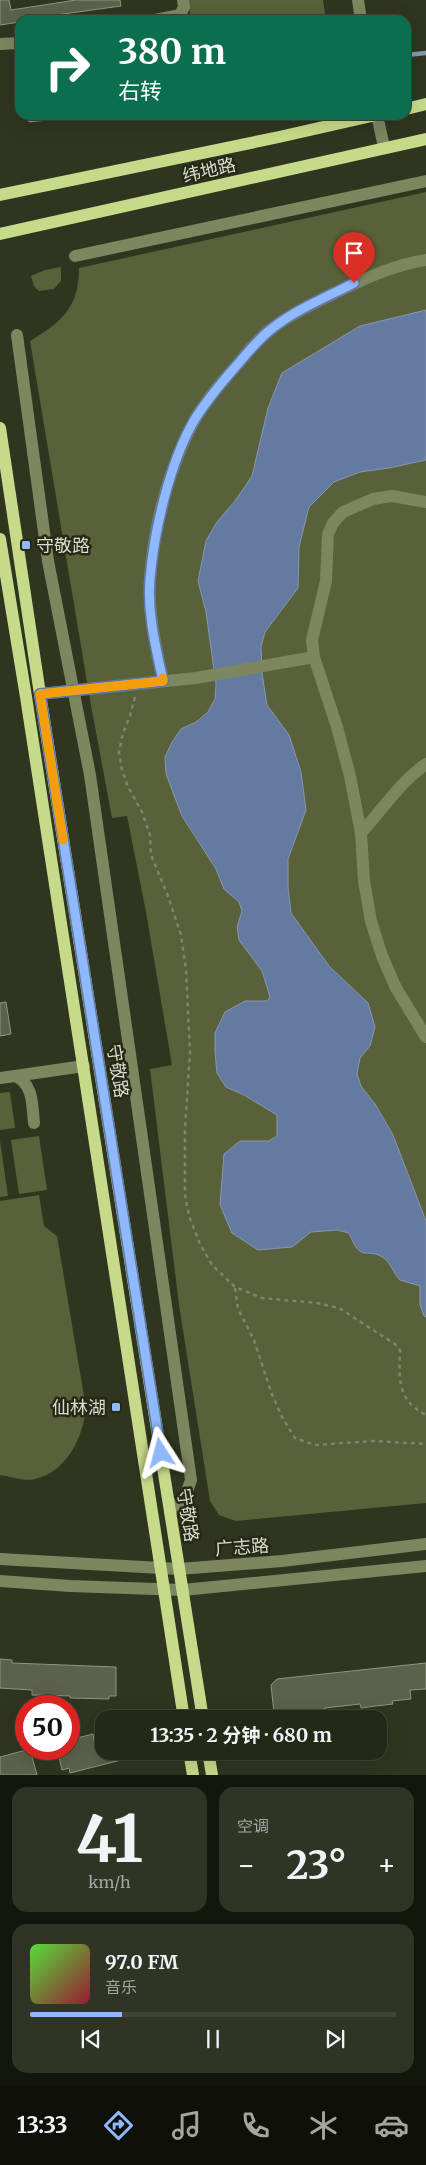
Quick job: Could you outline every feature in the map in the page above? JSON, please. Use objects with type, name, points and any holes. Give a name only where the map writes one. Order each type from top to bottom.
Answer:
[{"type":"main road","points":[[411,108],[426,104]]},
{"type":"main road","name":"纬地路","points":[[0,195],[355,120]]},
{"type":"main road","name":"纬地路","points":[[0,234],[426,139]]},
{"type":"main road","name":"守敬路","points":[[0,428],[40,694],[202,1710]]},
{"type":"main road","name":"守敬路","points":[[0,539],[84,1066],[183,1710]]},
{"type":"main road","points":[[190,1760],[193,1775]]},
{"type":"main road","points":[[210,1760],[212,1775]]},
{"type":"street","points":[[176,15],[180,14],[184,7],[183,0]]},
{"type":"street","points":[[358,0],[360,15]]},
{"type":"street","points":[[0,44],[15,43]]},
{"type":"street","points":[[378,120],[384,147]]},
{"type":"street","points":[[75,256],[426,181]]},
{"type":"street","points":[[163,681],[154,635],[150,580],[159,520],[169,484],[194,420],[218,386],[246,353],[273,327],[306,307],[354,283],[406,263],[426,260]]},
{"type":"street","points":[[17,335],[48,561],[92,785],[191,1480],[185,1497],[170,1511]]},
{"type":"street","points":[[426,502],[392,496],[373,499],[343,512],[333,523],[328,534],[326,581],[312,640],[314,657],[337,727],[361,833],[364,881],[373,930],[396,988],[426,1037]]},
{"type":"street","points":[[40,694],[196,678],[314,657]]},
{"type":"street","points":[[361,833],[395,794],[426,764]]},
{"type":"street","points":[[0,1078],[84,1066]]},
{"type":"street","points":[[15,1076],[26,1082],[29,1088],[34,1123]]},
{"type":"street","name":"广志路","points":[[0,1559],[179,1569],[282,1561],[426,1544]]},
{"type":"street","points":[[0,1580],[70,1586],[183,1590],[426,1566]]},
{"type":"path","points":[[137,684],[135,699],[123,733],[119,752],[122,770],[128,787],[142,812],[150,835],[151,855],[168,896],[181,935],[186,970],[190,1028],[185,1129],[185,1195],[189,1216],[200,1244],[212,1265],[235,1288],[262,1298],[316,1303],[339,1308],[395,1344],[400,1350],[400,1382],[404,1396],[414,1408],[426,1414]]},
{"type":"path","points":[[235,1288],[238,1309],[254,1340],[261,1367],[274,1400],[295,1438],[315,1445],[373,1441],[426,1444]]},
{"type":"green space","points":[[188,0],[323,0],[325,14],[319,15],[190,15]]},
{"type":"green space","points":[[426,192],[426,1503],[236,1521],[219,1515],[210,1501],[179,1305],[150,1069],[172,1065],[146,912],[127,816],[112,818],[90,700],[30,341],[60,320],[66,312],[76,293],[79,268]]},
{"type":"green space","points":[[61,267],[61,281],[54,289],[39,291],[34,286],[31,276],[45,270]]},
{"type":"green space","points":[[10,1092],[15,1128],[0,1130],[0,1093]]},
{"type":"green space","points":[[39,1136],[47,1190],[19,1194],[11,1140]]},
{"type":"green space","points":[[0,1141],[8,1196],[0,1197]]},
{"type":"green space","points":[[39,1195],[44,1226],[57,1236],[86,1408],[77,1441],[64,1461],[46,1475],[27,1480],[0,1475],[0,1201]]},
{"type":"water","points":[[426,310],[426,460],[360,472],[334,482],[309,507],[299,547],[298,588],[265,632],[261,647],[262,673],[267,705],[289,735],[301,772],[306,810],[288,859],[288,887],[291,913],[329,966],[368,1003],[375,1027],[370,1046],[360,1058],[357,1074],[361,1086],[375,1104],[393,1135],[426,1221],[426,1317],[420,1305],[420,1286],[400,1280],[384,1258],[361,1252],[353,1243],[349,1233],[337,1230],[311,1232],[292,1247],[258,1250],[232,1233],[220,1205],[224,1154],[240,1141],[269,1141],[277,1136],[277,1115],[244,1095],[226,1087],[217,1073],[215,1033],[225,1012],[245,1001],[267,1001],[270,997],[262,971],[239,940],[237,927],[242,911],[239,902],[224,889],[216,869],[182,816],[166,774],[165,757],[181,729],[196,722],[208,712],[215,699],[216,684],[206,612],[198,581],[206,541],[217,522],[235,501],[252,476],[268,408],[282,373],[360,326]]},
{"type":"building","points":[[0,0],[9,0],[11,10],[76,0],[120,0],[121,6],[56,15],[15,15],[15,23],[0,25]]},
{"type":"building","points":[[6,1002],[11,1034],[0,1036],[0,1003]]},
{"type":"building","points":[[0,1659],[12,1660],[12,1663],[116,1667],[116,1696],[109,1696],[109,1699],[80,1698],[80,1695],[32,1695],[32,1690],[0,1688]]},
{"type":"building","points":[[426,1663],[426,1689],[410,1690],[411,1699],[392,1701],[393,1704],[361,1708],[360,1704],[325,1708],[325,1710],[274,1710],[271,1685],[277,1679]]},
{"type":"building","points":[[93,1734],[95,1740],[95,1760],[121,1760],[70,1773],[69,1768],[62,1770],[60,1760],[80,1760],[80,1737]]},
{"type":"building","points":[[15,1753],[15,1760],[33,1760],[37,1775],[0,1775],[0,1757]]},
{"type":"waterway","points":[[411,54],[426,53]]},
{"type":"slow traffic","points":[[63,840],[40,694],[163,681],[163,678]]},
{"type":"place","name":"守敬路","points":[[26,545]]},
{"type":"place","name":"仙林湖","points":[[116,1407]]},
{"type":"route","points":[[161,1453],[40,694],[163,681],[150,606],[150,580],[159,520],[169,484],[194,420],[218,386],[246,353],[273,327],[306,307],[354,283]]}]
